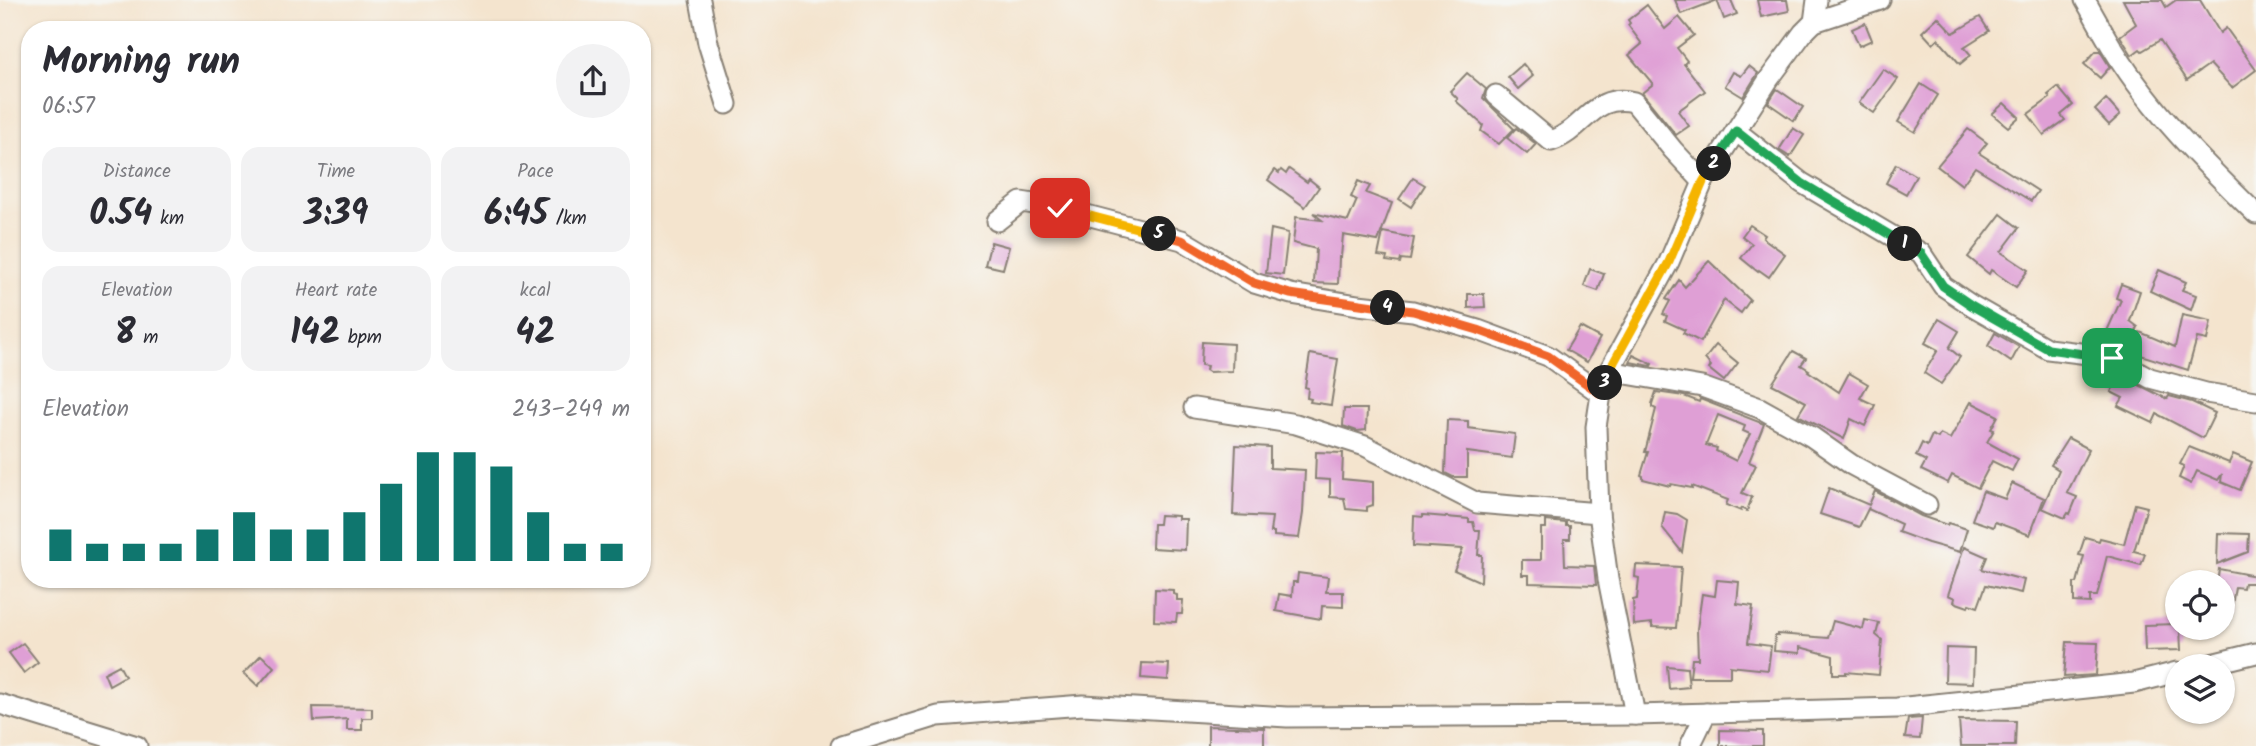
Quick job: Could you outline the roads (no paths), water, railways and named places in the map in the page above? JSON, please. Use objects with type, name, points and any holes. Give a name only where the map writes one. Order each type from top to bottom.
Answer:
[{"type":"street","points":[[700,0],[708,43],[726,104]]},
{"type":"street","points":[[1814,22],[1817,0]]},
{"type":"street","points":[[1635,715],[1608,579],[1599,513],[1596,426],[1601,394],[1609,371],[1669,262],[1703,182],[1769,79],[1814,22],[1880,0]]},
{"type":"street","points":[[2085,0],[2116,53],[2155,106],[2210,170],[2256,214]]},
{"type":"street","points":[[1496,95],[1551,141],[1564,137],[1602,103],[1626,100],[1634,102],[1672,150],[1703,182]]},
{"type":"street","points":[[1736,131],[1802,183],[1921,253],[1943,286],[2048,349],[2112,358],[2150,378],[2206,393],[2256,401]]},
{"type":"street","points":[[997,220],[1021,202],[1060,208],[1182,240],[1254,283],[1358,305],[1413,311],[1489,334],[1548,356],[1601,394]]},
{"type":"street","points":[[1609,371],[1702,387],[1760,408],[1812,436],[1852,465],[1927,505]]},
{"type":"street","points":[[1194,408],[1296,424],[1365,446],[1477,503],[1599,513]]},
{"type":"street","points":[[2235,658],[2256,653]]},
{"type":"street","points":[[841,746],[938,716],[1083,705],[1287,717],[1635,715],[1897,708],[2134,683],[2165,675]]},
{"type":"street","points":[[0,704],[137,746]]},
{"type":"street","points":[[1690,746],[1706,713]]}]
